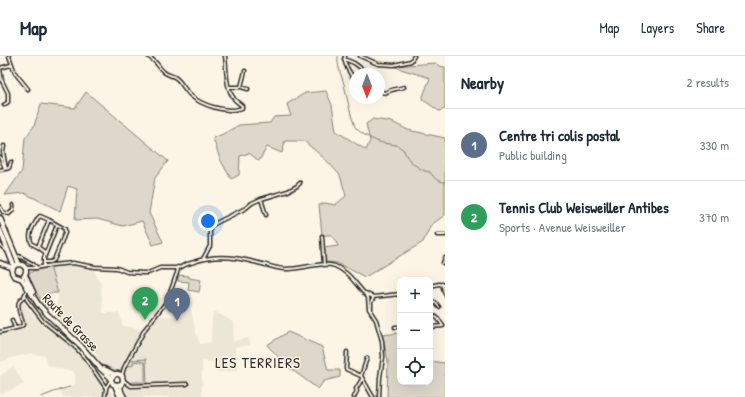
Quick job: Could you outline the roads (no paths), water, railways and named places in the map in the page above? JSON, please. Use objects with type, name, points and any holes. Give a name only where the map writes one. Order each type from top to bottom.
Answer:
[{"type":"main road","points":[[0,218],[16,259],[26,268],[26,274],[23,277],[20,278],[14,276],[9,254],[0,230]]},
{"type":"main road","points":[[0,264],[13,269]]},
{"type":"main road","points":[[13,269],[20,264]]},
{"type":"main road","name":"Route de Grasse","points":[[26,274],[33,293],[40,303],[47,312],[82,344],[105,370],[113,380],[120,397]]},
{"type":"main road","name":"Route de Grasse","points":[[20,278],[38,304],[47,314],[81,346],[100,368],[113,380]]},
{"type":"main road","points":[[113,380],[120,374],[123,381],[121,392],[124,397]]},
{"type":"main road","points":[[113,380],[123,381]]},
{"type":"street","points":[[9,56],[15,73],[28,89]]},
{"type":"street","points":[[148,56],[162,71],[178,80],[189,94],[198,101],[228,111],[234,111],[242,108],[242,106],[233,97],[229,87],[225,56]]},
{"type":"street","points":[[360,56],[378,64],[394,65],[411,61],[414,56]]},
{"type":"street","points":[[344,58],[361,68]]},
{"type":"street","points":[[344,58],[344,63],[349,71]]},
{"type":"street","points":[[4,105],[8,102],[8,94],[2,81],[0,69],[12,65]]},
{"type":"street","points":[[241,87],[245,71]]},
{"type":"street","points":[[229,87],[241,87],[248,89]]},
{"type":"street","points":[[385,93],[390,90],[404,87]]},
{"type":"street","points":[[4,146],[3,152],[6,169]]},
{"type":"street","points":[[0,157],[6,169]]},
{"type":"street","points":[[0,170],[6,169],[10,166],[11,162]]},
{"type":"street","points":[[203,259],[210,246],[210,228],[212,225],[246,208],[252,203],[288,191],[297,186],[300,182]]},
{"type":"street","points":[[261,199],[266,215]]},
{"type":"street","points":[[0,207],[3,212],[9,214],[14,208],[13,205]]},
{"type":"street","points":[[45,262],[51,262],[54,260],[65,233],[65,229],[41,216],[38,218],[30,235],[30,240],[32,244],[46,253]]},
{"type":"street","points":[[38,247],[49,220]]},
{"type":"street","points":[[44,266],[44,258],[57,225]]},
{"type":"street","points":[[438,235],[445,235]]},
{"type":"street","points":[[322,236],[324,265]]},
{"type":"street","points":[[1,246],[9,254]]},
{"type":"street","points":[[0,250],[1,246]]},
{"type":"street","points":[[19,256],[33,264],[36,268]]},
{"type":"street","points":[[26,268],[78,263],[95,267],[117,268],[131,272],[148,273],[160,268],[177,269],[178,267],[180,268],[203,259],[213,257],[236,258],[285,269],[324,265],[337,266],[352,277],[364,293],[370,298]]},
{"type":"street","points":[[443,263],[445,258]]},
{"type":"street","points":[[26,274],[36,268]]},
{"type":"street","points":[[105,397],[106,388],[124,368],[145,329],[167,301],[177,269]]},
{"type":"street","points":[[25,284],[27,291],[25,294],[25,299],[48,326],[68,340],[85,357],[106,388]]},
{"type":"street","points":[[433,285],[444,284],[445,293]]},
{"type":"street","points":[[370,298],[373,299],[373,297],[397,294]]},
{"type":"street","points":[[370,298],[368,305],[376,320],[382,341],[383,357],[380,377],[380,397]]},
{"type":"street","points":[[0,332],[24,326],[19,308],[19,302],[25,299]]},
{"type":"street","points":[[433,302],[439,307]]},
{"type":"street","points":[[433,316],[438,318],[443,326],[433,327]]},
{"type":"street","points":[[12,320],[15,328]]},
{"type":"street","points":[[347,352],[346,369],[361,376]]},
{"type":"street","points":[[367,358],[361,376],[373,397]]},
{"type":"street","points":[[124,368],[123,381],[131,386],[187,384]]},
{"type":"street","points":[[354,397],[357,391],[356,389],[362,379]]},
{"type":"waterway","points":[[338,56],[339,67],[355,127],[364,135],[376,141],[398,146],[404,150],[410,161],[422,170],[430,172],[438,180],[445,182]]},
{"type":"waterway","points":[[41,397],[70,387]]},
{"type":"place","name":"Tennis Club Weisweiller Antibes","points":[[145,320]]},
{"type":"place","name":"Centre tri colis postal","points":[[177,321]]},
{"type":"district","name":"LES TERRIERS","points":[[258,363]]}]
